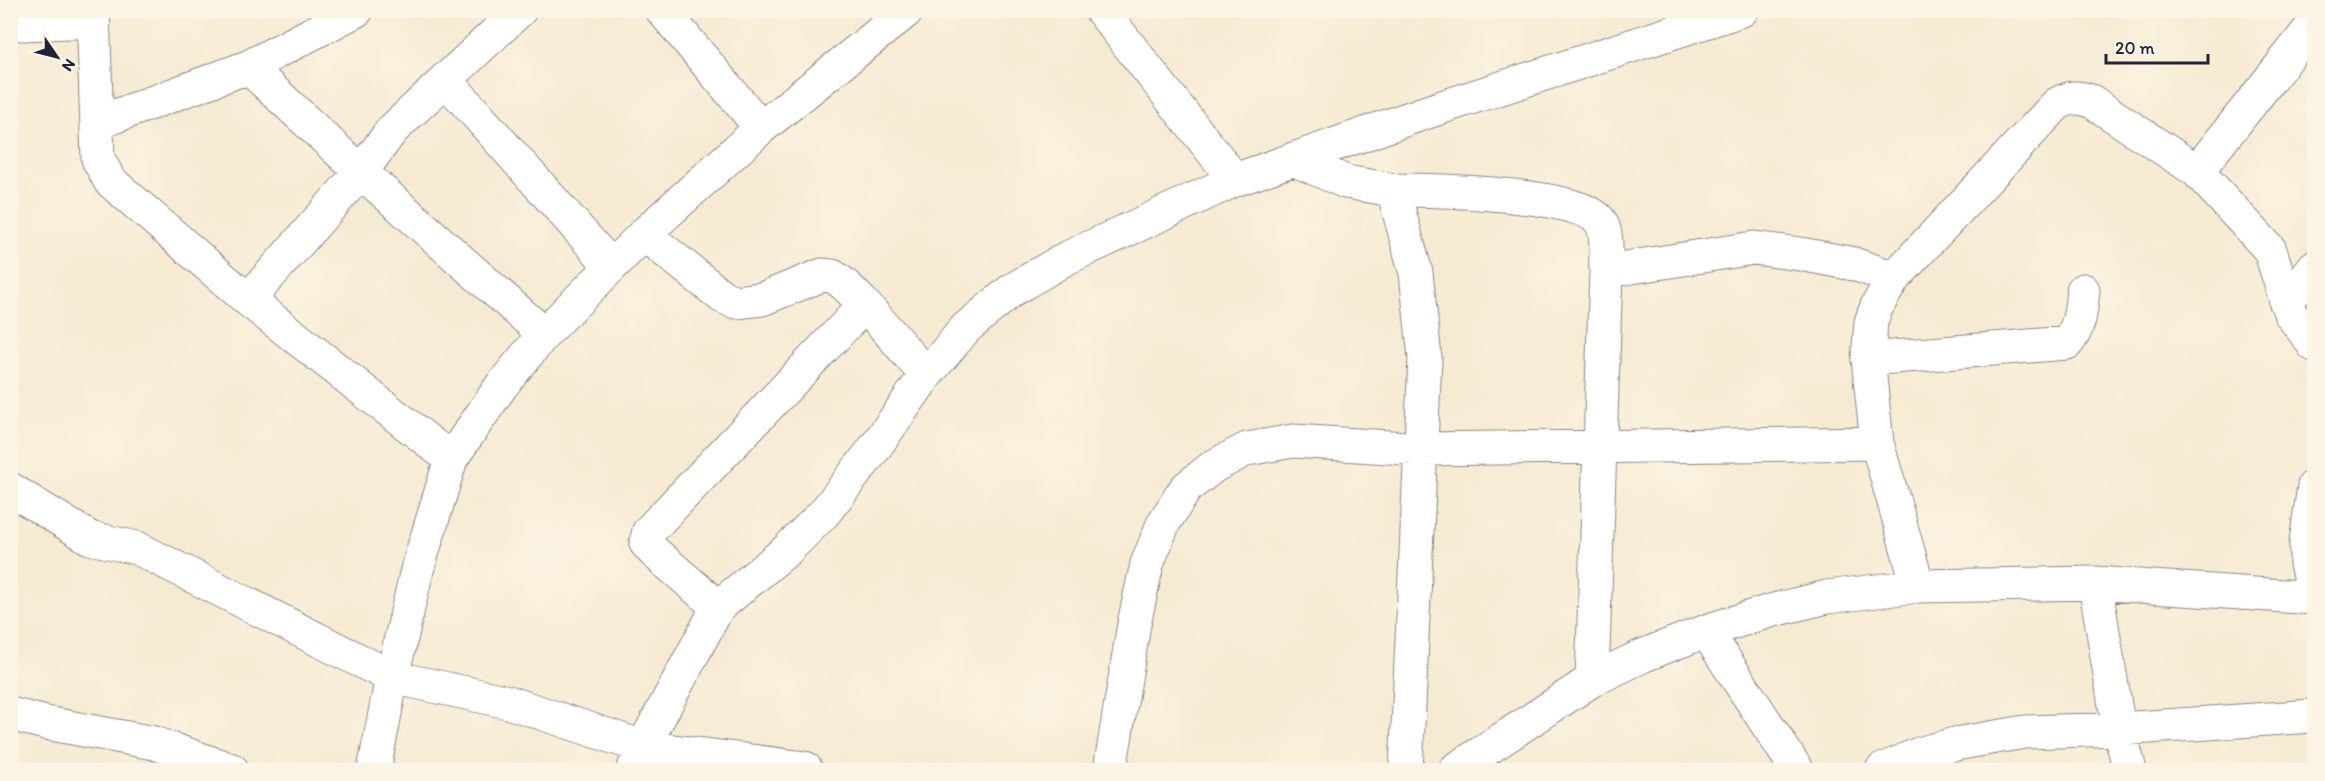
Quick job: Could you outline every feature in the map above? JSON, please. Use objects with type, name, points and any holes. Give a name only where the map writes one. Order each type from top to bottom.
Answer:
[{"type":"street","points":[[97,123],[248,67],[357,10]]},
{"type":"street","points":[[248,300],[361,172],[392,130],[520,10]]},
{"type":"street","points":[[662,10],[761,128]]},
{"type":"street","points":[[374,771],[392,676],[417,570],[451,459],[502,385],[544,334],[644,234],[761,128],[908,10]]},
{"type":"street","points":[[1101,10],[1235,180]]},
{"type":"street","points":[[638,759],[718,607],[787,550],[824,513],[874,449],[926,375],[966,328],[1012,290],[1065,259],[1235,180],[1424,113],[1742,10]]},
{"type":"street","points":[[22,24],[93,16],[98,159],[110,181],[248,300],[451,459]]},
{"type":"street","points":[[2197,171],[2314,24]]},
{"type":"street","points":[[248,67],[361,172],[544,334]]},
{"type":"street","points":[[446,79],[611,266]]},
{"type":"street","points":[[1917,586],[1877,443],[1868,358],[1871,322],[1877,306],[1894,278],[2058,104],[2077,97],[2091,101],[2197,171],[2270,250],[2290,313],[2314,345]]},
{"type":"street","points":[[1293,159],[1346,182],[1393,190],[1445,190],[1548,202],[1590,213],[1601,222],[1606,271],[1592,680]]},
{"type":"street","points":[[1393,190],[1408,239],[1421,304],[1425,358],[1406,771]]},
{"type":"street","points":[[644,234],[723,297],[736,302],[762,299],[822,275],[831,276],[864,306],[926,375]]},
{"type":"street","points":[[1606,271],[1754,248],[1854,264],[1894,278]]},
{"type":"street","points":[[2286,303],[2314,267]]},
{"type":"street","points":[[1868,358],[2067,343],[2075,334],[2083,290]]},
{"type":"street","points":[[718,607],[653,551],[646,543],[646,537],[649,531],[864,306]]},
{"type":"street","points":[[1110,771],[1134,624],[1147,564],[1163,524],[1186,488],[1214,466],[1246,449],[1293,441],[1422,448],[1877,443]]},
{"type":"street","points":[[1455,771],[1592,680],[1642,656],[1706,631],[1770,611],[1827,597],[1917,586],[2095,583],[2314,598],[2306,563],[2306,543],[2314,486]]},
{"type":"street","points":[[10,489],[90,538],[136,548],[392,676],[508,702],[638,759],[813,770]]},
{"type":"street","points":[[2095,583],[2119,729],[2130,771]]},
{"type":"street","points":[[1706,631],[1797,771]]},
{"type":"street","points":[[10,714],[46,723],[150,757],[232,771]]},
{"type":"street","points":[[1882,771],[1918,754],[1955,744],[2025,732],[2119,729],[2314,716]]}]
